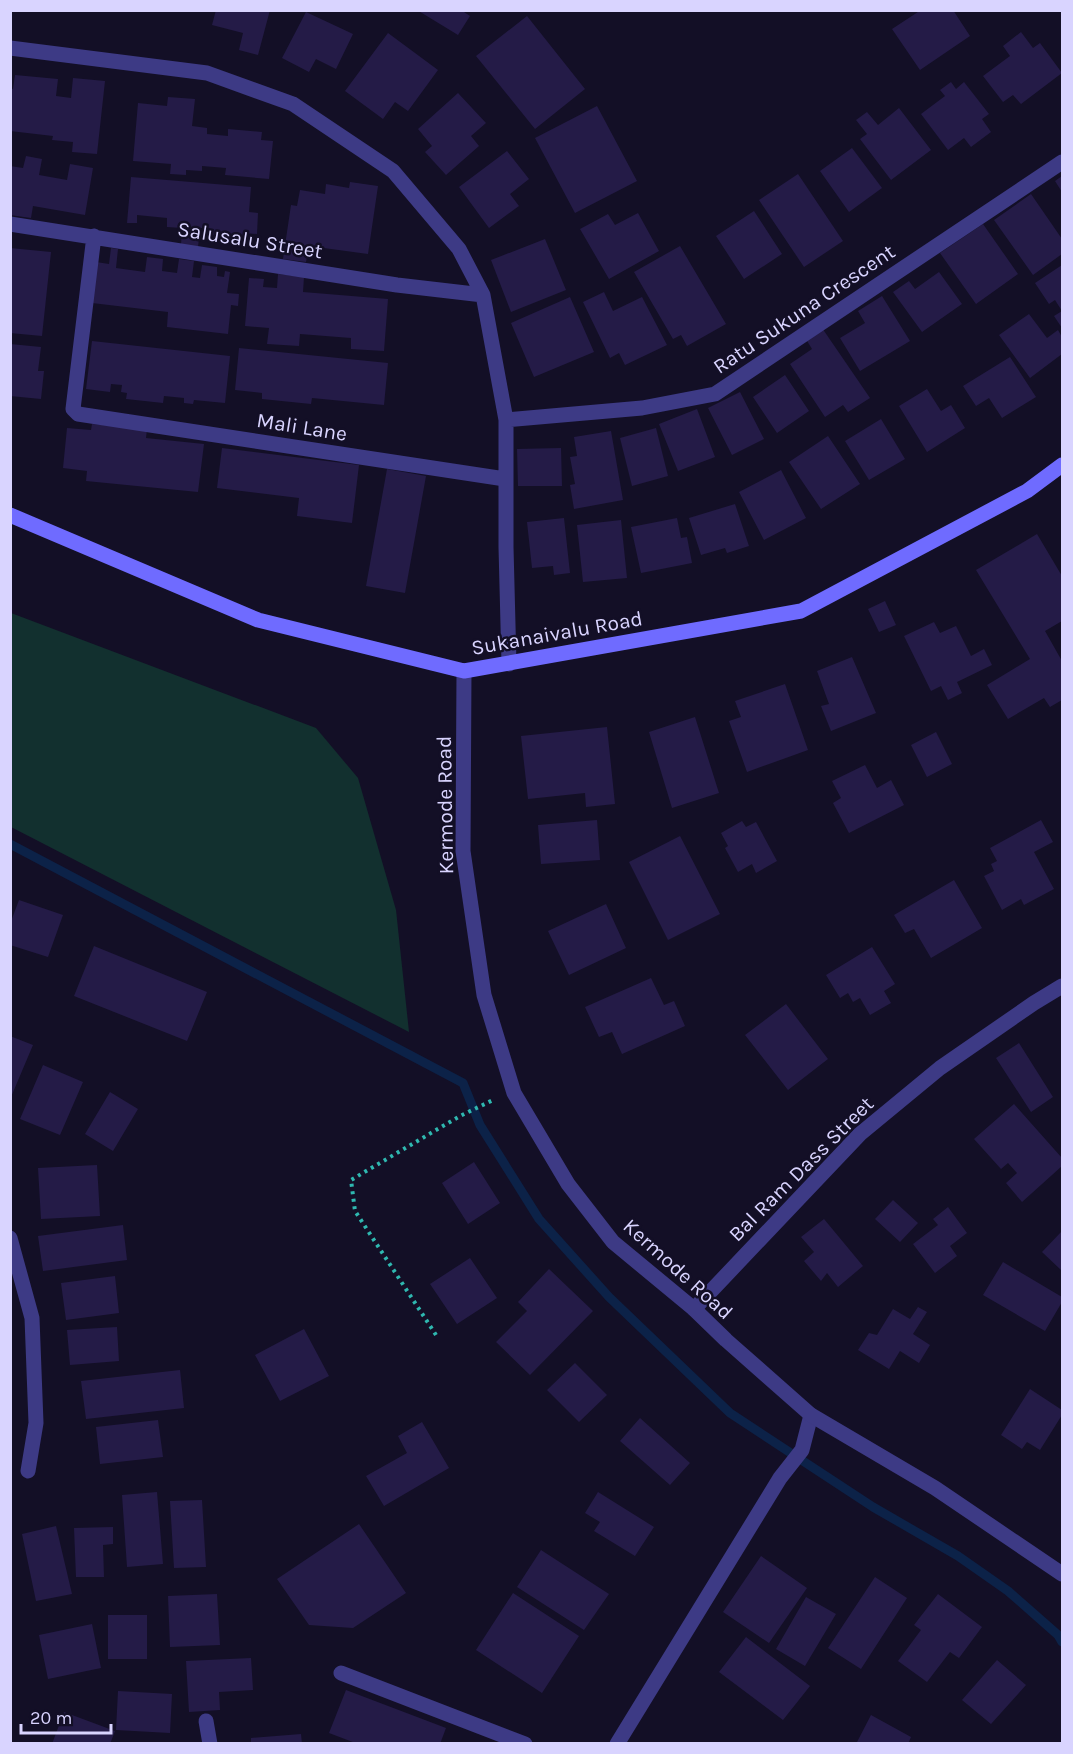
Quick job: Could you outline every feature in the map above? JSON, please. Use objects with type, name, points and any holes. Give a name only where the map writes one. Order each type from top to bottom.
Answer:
[{"type":"main road","name":"Sukanaivalu Road","points":[[10,515],[258,620],[464,671],[801,611],[1027,491],[1062,465]]},
{"type":"street","points":[[10,48],[207,73],[293,104],[393,171],[459,249],[483,295],[506,420],[509,664]]},
{"type":"street","name":"Ratu Sukuna Crescent","points":[[506,420],[642,408],[715,394],[1062,162]]},
{"type":"street","name":"Salusalu Street","points":[[10,224],[397,285],[483,295]]},
{"type":"street","name":"Mali Lane","points":[[94,236],[73,409],[78,414],[505,479]]},
{"type":"street","name":"Kermode Road","points":[[464,671],[463,850],[484,995],[514,1094],[568,1184],[613,1242],[694,1308],[726,1340],[811,1415],[935,1488],[1062,1574]]},
{"type":"street","name":"Bal Ram Dass Street","points":[[694,1308],[860,1134],[940,1068],[1062,986]]},
{"type":"street","points":[[10,1238],[32,1318],[36,1423],[28,1471]]},
{"type":"street","points":[[617,1743],[780,1478],[802,1450],[811,1415]]},
{"type":"street","points":[[341,1673],[525,1743]]},
{"type":"street","points":[[206,1721],[210,1743]]},
{"type":"path","points":[[436,1335],[355,1211],[351,1180],[460,1116],[489,1102]]},
{"type":"green space","points":[[11,613],[316,728],[358,778],[396,910],[409,1032],[11,827]]},
{"type":"building","points":[[216,10],[270,10],[258,55],[239,50],[243,33],[212,25]]},
{"type":"building","points":[[417,10],[461,10],[470,16],[458,35]]},
{"type":"building","points":[[921,10],[953,10],[970,36],[920,70],[892,29]]},
{"type":"building","points":[[306,12],[353,34],[336,69],[316,59],[309,72],[282,58]]},
{"type":"building","points":[[527,16],[585,89],[535,129],[476,56]]},
{"type":"building","points":[[1021,32],[1033,48],[1040,43],[1062,73],[1021,104],[1013,95],[1003,102],[983,76],[1010,56],[1003,46]]},
{"type":"building","points":[[388,33],[438,70],[408,111],[395,102],[383,119],[345,91]]},
{"type":"building","points":[[15,75],[58,79],[56,96],[71,98],[73,78],[105,81],[97,154],[72,152],[73,142],[52,140],[53,136],[10,131],[10,88],[13,89]]},
{"type":"building","points":[[951,82],[956,89],[964,82],[989,114],[982,119],[991,132],[971,147],[964,138],[948,150],[921,114],[945,96],[940,90]]},
{"type":"building","points":[[458,93],[486,123],[471,136],[479,146],[446,175],[425,152],[432,146],[418,129]]},
{"type":"building","points":[[168,97],[195,99],[192,126],[207,128],[207,134],[228,136],[228,129],[262,132],[261,140],[273,141],[269,179],[225,175],[226,168],[202,166],[202,171],[186,170],[186,175],[170,174],[171,164],[133,161],[138,103],[167,106]]},
{"type":"building","points":[[597,106],[637,181],[575,213],[535,138]]},
{"type":"building","points":[[899,108],[931,150],[891,180],[860,139],[867,134],[856,120],[867,112],[878,125]]},
{"type":"building","points":[[852,148],[882,188],[849,212],[820,171]]},
{"type":"building","points":[[507,151],[529,179],[510,194],[519,206],[489,228],[459,187]]},
{"type":"building","points":[[26,156],[42,159],[39,175],[67,180],[70,164],[93,168],[85,215],[33,206],[31,218],[10,215],[10,166],[23,168]]},
{"type":"building","points":[[798,174],[843,241],[804,267],[759,200]]},
{"type":"building","points":[[1062,176],[1062,192],[1055,181]]},
{"type":"building","points":[[131,177],[251,187],[249,212],[258,213],[257,234],[244,233],[243,238],[213,235],[214,229],[200,228],[198,247],[181,245],[182,228],[167,227],[167,218],[137,215],[137,223],[127,223]]},
{"type":"building","points":[[350,182],[378,186],[368,254],[309,246],[306,262],[283,259],[291,205],[297,206],[300,190],[325,194],[326,184],[349,188]]},
{"type":"building","points":[[1031,194],[1062,239],[1062,254],[1033,275],[994,220]]},
{"type":"building","points":[[754,211],[782,254],[744,279],[716,236]]},
{"type":"building","points":[[638,213],[659,251],[609,279],[580,229],[608,214],[615,225]]},
{"type":"building","points":[[983,224],[1018,274],[976,304],[940,253]]},
{"type":"building","points":[[545,239],[566,290],[511,312],[491,260]]},
{"type":"building","points":[[680,246],[726,324],[687,346],[681,335],[673,339],[634,272]]},
{"type":"building","points":[[10,248],[51,252],[42,336],[10,333]]},
{"type":"building","points":[[111,248],[118,249],[116,268],[145,272],[147,257],[163,259],[162,271],[177,273],[179,259],[194,261],[192,277],[200,278],[202,265],[217,267],[217,276],[224,277],[225,271],[230,272],[227,293],[239,294],[238,306],[231,305],[228,334],[167,327],[168,312],[92,303],[96,262],[109,264]]},
{"type":"building","points":[[1062,265],[1062,311],[1055,300],[1049,304],[1035,283]]},
{"type":"building","points":[[939,272],[962,304],[922,332],[893,292],[909,281],[915,289]]},
{"type":"building","points":[[278,274],[304,277],[303,292],[388,299],[384,351],[351,349],[351,338],[300,334],[299,346],[267,344],[269,328],[245,326],[249,278],[264,279],[263,287],[277,288]]},
{"type":"building","points":[[604,292],[613,311],[642,297],[667,345],[625,365],[619,353],[610,358],[583,302]]},
{"type":"building","points":[[882,296],[910,341],[860,371],[840,338],[865,323],[858,311]]},
{"type":"building","points":[[570,297],[594,352],[534,377],[511,323]]},
{"type":"building","points":[[1062,311],[1062,328],[1054,316]]},
{"type":"building","points":[[1029,314],[1047,338],[1058,330],[1062,337],[1062,354],[1030,378],[999,335]]},
{"type":"building","points":[[820,325],[870,398],[848,412],[843,405],[825,417],[790,364],[812,349],[804,336]]},
{"type":"building","points":[[92,341],[230,356],[225,403],[194,400],[193,404],[184,403],[184,398],[164,396],[163,403],[126,399],[127,393],[121,392],[122,385],[111,384],[110,392],[86,389]]},
{"type":"building","points":[[10,344],[41,347],[38,371],[44,371],[41,399],[10,396]]},
{"type":"building","points":[[239,348],[388,363],[384,405],[312,398],[311,404],[262,399],[262,393],[235,390]]},
{"type":"building","points":[[1010,357],[1036,397],[1002,418],[989,398],[976,406],[963,386]]},
{"type":"building","points":[[785,375],[809,411],[777,433],[753,397]]},
{"type":"building","points":[[927,389],[941,411],[951,405],[965,428],[927,452],[899,406]]},
{"type":"building","points":[[740,392],[764,439],[732,455],[708,408]]},
{"type":"building","points":[[697,409],[715,457],[678,471],[659,424]]},
{"type":"building","points":[[881,419],[905,459],[869,480],[845,441]]},
{"type":"building","points":[[92,424],[147,429],[146,438],[204,444],[198,492],[86,481],[87,471],[63,468],[67,428],[91,430]]},
{"type":"building","points":[[656,428],[668,476],[632,486],[620,438]]},
{"type":"building","points":[[611,431],[623,500],[574,509],[570,485],[575,484],[570,457],[577,456],[574,437]]},
{"type":"building","points":[[828,436],[860,484],[821,509],[789,462]]},
{"type":"building","points":[[222,448],[359,465],[352,523],[297,516],[299,498],[217,488]]},
{"type":"building","points":[[561,448],[562,486],[518,486],[517,449]]},
{"type":"building","points":[[387,469],[426,476],[405,593],[366,586]]},
{"type":"building","points":[[781,470],[806,518],[764,540],[739,492]]},
{"type":"building","points":[[735,504],[749,546],[727,553],[725,548],[701,555],[689,518]]},
{"type":"building","points":[[564,518],[570,573],[554,575],[553,566],[532,568],[527,522]]},
{"type":"building","points":[[677,518],[681,538],[687,537],[692,563],[641,573],[631,527]]},
{"type":"building","points":[[621,520],[627,578],[583,582],[577,525]]},
{"type":"building","points":[[1037,534],[1062,576],[1062,621],[1045,631],[1062,661],[1062,700],[1050,707],[1044,698],[1008,719],[987,685],[1030,659],[976,570]]},
{"type":"building","points":[[885,601],[896,625],[879,632],[868,609]]},
{"type":"building","points":[[934,622],[940,633],[956,626],[971,656],[984,649],[992,665],[957,682],[962,693],[948,700],[941,686],[931,691],[904,636]]},
{"type":"building","points":[[852,657],[876,713],[831,731],[821,706],[829,704],[817,671]]},
{"type":"building","points":[[785,684],[808,750],[747,772],[729,721],[741,717],[735,701]]},
{"type":"building","points":[[695,717],[719,793],[672,808],[649,732]]},
{"type":"building","points":[[607,727],[615,804],[586,807],[585,793],[528,799],[521,736]]},
{"type":"building","points":[[936,732],[952,764],[927,777],[911,745]]},
{"type":"building","points":[[865,765],[877,788],[891,780],[904,805],[849,833],[833,803],[841,798],[832,781]]},
{"type":"building","points":[[597,820],[600,860],[541,864],[538,825]]},
{"type":"building","points":[[1041,820],[1053,842],[1034,852],[1054,889],[1024,905],[1021,899],[1002,910],[984,876],[994,871],[991,864],[997,861],[990,848]]},
{"type":"building","points":[[742,821],[746,827],[756,822],[777,861],[756,873],[752,864],[738,872],[725,848],[728,846],[721,833]]},
{"type":"building","points":[[680,836],[720,914],[668,940],[629,862]]},
{"type":"building","points":[[954,880],[982,928],[931,958],[914,929],[905,933],[894,915]]},
{"type":"building","points":[[19,900],[63,915],[48,957],[10,945],[10,924]]},
{"type":"building","points":[[606,904],[626,948],[569,975],[548,931]]},
{"type":"building","points":[[94,946],[207,992],[187,1041],[74,996]]},
{"type":"building","points":[[872,947],[895,984],[884,991],[891,1003],[870,1015],[860,998],[853,1002],[848,993],[840,998],[826,975]]},
{"type":"building","points":[[651,978],[664,1005],[674,1001],[685,1026],[622,1054],[612,1032],[599,1037],[585,1007]]},
{"type":"building","points":[[786,1004],[828,1059],[788,1090],[745,1035]]},
{"type":"building","points":[[10,1036],[33,1045],[11,1097],[10,1097]]},
{"type":"building","points":[[1019,1043],[1053,1097],[1031,1112],[996,1058]]},
{"type":"building","points":[[43,1065],[83,1082],[60,1135],[20,1119]]},
{"type":"building","points":[[110,1092],[138,1109],[113,1151],[85,1134]]},
{"type":"building","points":[[1014,1104],[1062,1158],[1062,1166],[1022,1202],[1006,1183],[1017,1173],[1008,1163],[1001,1169],[974,1139]]},
{"type":"building","points":[[474,1162],[500,1203],[468,1224],[442,1183]]},
{"type":"building","points":[[97,1165],[100,1216],[41,1219],[38,1168]]},
{"type":"building","points":[[893,1200],[918,1223],[900,1242],[875,1219]]},
{"type":"building","points":[[948,1207],[967,1233],[950,1246],[957,1256],[935,1273],[913,1244],[938,1225],[933,1219]]},
{"type":"building","points":[[824,1219],[863,1266],[838,1287],[827,1273],[821,1281],[804,1261],[814,1252],[801,1237]]},
{"type":"building","points":[[123,1225],[127,1260],[43,1271],[38,1236]]},
{"type":"building","points":[[1062,1231],[1062,1268],[1061,1270],[1042,1252]]},
{"type":"building","points":[[470,1258],[497,1298],[457,1324],[430,1284]]},
{"type":"building","points":[[1003,1262],[1062,1297],[1062,1302],[1045,1331],[983,1295]]},
{"type":"building","points":[[549,1269],[593,1311],[530,1375],[496,1342],[527,1311],[518,1302]]},
{"type":"building","points":[[115,1276],[119,1313],[66,1320],[61,1283]]},
{"type":"building","points":[[918,1307],[927,1312],[913,1334],[930,1345],[919,1363],[900,1351],[889,1369],[858,1350],[869,1333],[877,1335],[893,1309],[910,1319]]},
{"type":"building","points":[[117,1327],[119,1361],[70,1365],[67,1330]]},
{"type":"building","points":[[304,1329],[329,1376],[280,1401],[255,1355]]},
{"type":"building","points":[[575,1363],[607,1395],[579,1422],[547,1390]]},
{"type":"building","points":[[180,1370],[184,1408],[86,1419],[81,1381]]},
{"type":"building","points":[[1030,1389],[1062,1410],[1062,1415],[1040,1450],[1027,1442],[1022,1449],[1001,1435]]},
{"type":"building","points":[[640,1418],[690,1463],[670,1485],[620,1441]]},
{"type":"building","points":[[158,1420],[163,1457],[100,1464],[96,1427]]},
{"type":"building","points":[[422,1422],[449,1468],[384,1506],[366,1476],[407,1453],[398,1436]]},
{"type":"building","points":[[157,1492],[163,1564],[127,1567],[122,1495]]},
{"type":"building","points":[[598,1492],[654,1527],[635,1556],[594,1531],[600,1522],[585,1513]]},
{"type":"building","points":[[202,1500],[206,1567],[174,1568],[170,1501]]},
{"type":"building","points":[[359,1524],[406,1593],[353,1628],[309,1625],[277,1579]]},
{"type":"building","points":[[56,1526],[72,1594],[36,1601],[22,1534]]},
{"type":"building","points":[[113,1527],[113,1544],[103,1545],[104,1577],[76,1577],[74,1528]]},
{"type":"building","points":[[541,1550],[609,1594],[584,1630],[517,1587]]},
{"type":"building","points":[[761,1556],[807,1588],[769,1643],[723,1612]]},
{"type":"building","points":[[875,1577],[907,1598],[861,1669],[828,1648]]},
{"type":"building","points":[[513,1593],[579,1636],[542,1693],[476,1650]]},
{"type":"building","points":[[217,1594],[220,1645],[170,1647],[168,1596]]},
{"type":"building","points":[[938,1594],[982,1627],[959,1658],[950,1652],[927,1682],[898,1661],[921,1630],[914,1625]]},
{"type":"building","points":[[806,1597],[836,1614],[805,1666],[776,1649]]},
{"type":"building","points":[[108,1615],[147,1615],[147,1659],[108,1659]]},
{"type":"building","points":[[92,1624],[101,1668],[48,1679],[39,1635]]},
{"type":"building","points":[[746,1637],[810,1686],[783,1720],[719,1672]]},
{"type":"building","points":[[251,1658],[253,1690],[219,1692],[220,1710],[189,1712],[186,1661]]},
{"type":"building","points":[[997,1660],[1026,1685],[991,1724],[962,1700]]},
{"type":"building","points":[[346,1690],[446,1728],[440,1744],[358,1744],[329,1733]]},
{"type":"building","points":[[118,1691],[172,1694],[170,1733],[116,1730]]},
{"type":"building","points":[[64,1712],[115,1731],[110,1744],[52,1744]]},
{"type":"building","points":[[871,1715],[911,1737],[908,1744],[856,1744]]},
{"type":"building","points":[[301,1734],[302,1744],[251,1744],[251,1738]]},
{"type":"waterway","points":[[10,844],[463,1083],[480,1125],[539,1219],[609,1297],[730,1413],[873,1507],[958,1556],[1008,1591],[1058,1635],[1062,1642]]}]
